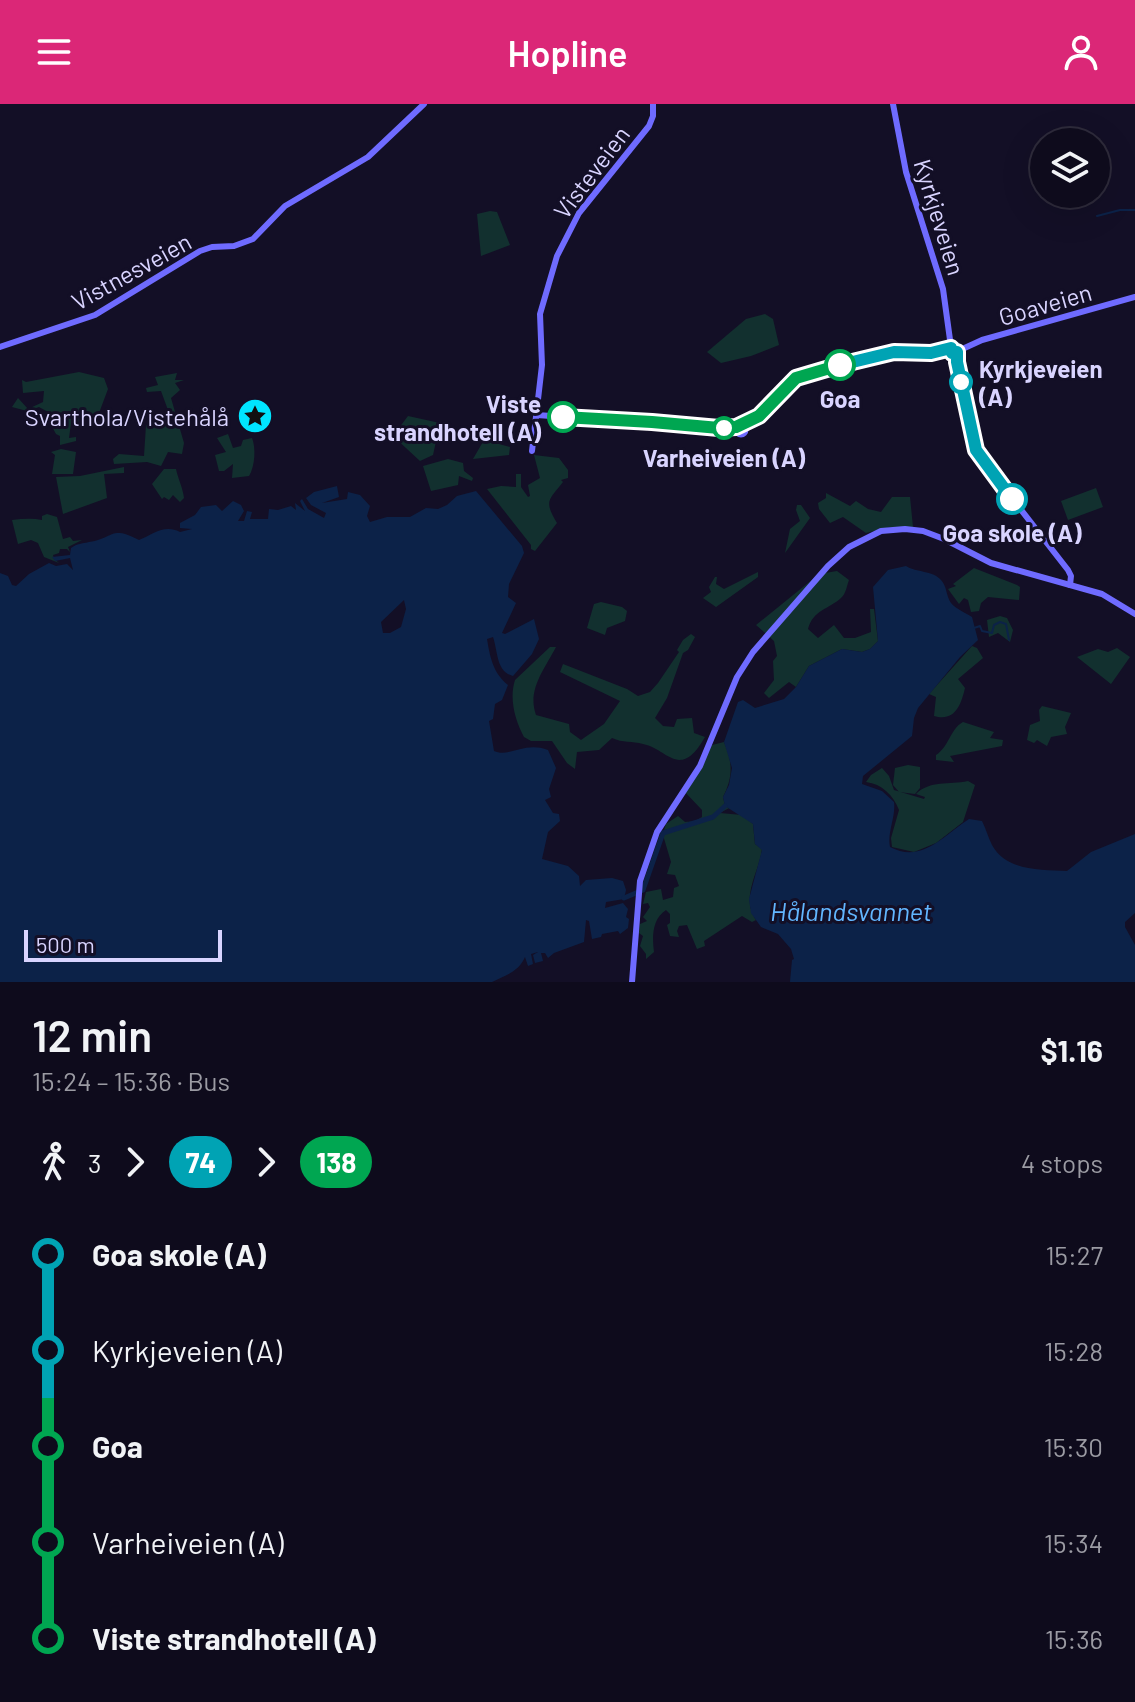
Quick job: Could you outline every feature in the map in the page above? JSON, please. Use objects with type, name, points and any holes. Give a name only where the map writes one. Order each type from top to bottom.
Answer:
[{"type":"main road","name":"Vistnesveien","points":[[0,347],[95,315],[200,251],[234,246],[253,239],[285,206],[368,157],[424,104]]},
{"type":"main road","name":"Visteveien","points":[[532,451],[543,359],[540,314],[557,256],[579,213],[649,126],[653,104]]},
{"type":"main road","name":"Kyrkjeveien","points":[[893,104],[906,172],[943,289],[971,432],[979,456],[1068,570],[1070,585]]},
{"type":"main road","name":"Goaveien","points":[[537,415],[741,428],[787,385],[810,373],[894,352],[954,349],[1135,297]]},
{"type":"main road","points":[[632,982],[640,881],[661,824],[700,766],[749,658],[844,551],[869,535],[894,529],[915,530],[931,534],[991,563],[1109,597],[1135,614]]},
{"type":"green space","points":[[497,212],[510,245],[481,256],[477,214]]},
{"type":"green space","points":[[765,314],[773,319],[779,345],[721,363],[707,352],[746,319]]},
{"type":"green space","points":[[79,372],[104,378],[108,389],[96,421],[85,420],[83,425],[74,419],[71,423],[69,438],[76,437],[76,441],[60,445],[60,436],[48,419],[50,413],[39,407],[27,411],[12,407],[18,398],[28,409],[43,402],[44,391],[23,393],[22,380],[26,382]]},
{"type":"green space","points":[[177,373],[175,380],[184,380],[175,383],[180,390],[171,398],[184,443],[182,454],[168,452],[161,466],[147,462],[114,464],[113,459],[119,454],[144,456],[146,425],[164,420],[168,410],[161,391],[147,392],[146,388],[158,385],[155,377]]},
{"type":"green space","points":[[408,416],[440,423],[433,455],[420,461],[393,436]]},
{"type":"green space","points":[[228,434],[233,448],[241,446],[243,440],[252,438],[254,457],[249,476],[232,478],[233,464],[219,471],[215,455],[226,452],[217,438]]},
{"type":"green space","points":[[484,440],[510,447],[509,455],[473,459]]},
{"type":"green space","points":[[61,449],[76,452],[73,474],[52,474],[55,455],[51,452]]},
{"type":"green space","points":[[534,455],[559,458],[568,470],[568,478],[561,480],[563,482],[549,505],[557,523],[535,551],[487,489],[516,487],[516,474],[521,474],[521,487],[530,496],[528,485],[540,478]]},
{"type":"green space","points":[[448,459],[463,463],[464,471],[473,478],[472,481],[459,476],[458,485],[431,491],[423,466]]},
{"type":"green space","points":[[124,467],[124,473],[104,474],[107,498],[63,514],[56,477],[80,476]]},
{"type":"green space","points":[[164,469],[176,469],[184,498],[180,502],[173,495],[169,500],[162,499],[152,484]]},
{"type":"green space","points":[[1096,488],[1103,507],[1068,520],[1061,501]]},
{"type":"green space","points":[[826,493],[850,506],[856,501],[868,509],[881,512],[892,497],[910,497],[913,527],[891,527],[866,533],[843,517],[830,523],[818,503],[826,498]]},
{"type":"green space","points":[[797,505],[801,505],[810,518],[785,553],[790,529],[800,521]]},
{"type":"green space","points":[[42,516],[57,517],[63,539],[82,540],[68,547],[70,552],[60,549],[53,555],[59,563],[44,557],[38,543],[31,540],[18,544],[12,520],[42,520]]},
{"type":"green space","points":[[974,568],[1020,587],[1019,600],[988,597],[981,603],[979,611],[971,612],[968,600],[964,598],[959,604],[948,589],[956,586],[953,584]]},
{"type":"green space","points":[[837,571],[849,580],[844,594],[817,614],[808,629],[818,638],[834,625],[844,638],[855,638],[871,632],[870,609],[874,609],[878,641],[862,652],[842,649],[809,666],[796,687],[789,682],[769,698],[764,693],[774,680],[773,661],[777,656],[774,641],[756,625],[819,574]]},
{"type":"green space","points":[[758,572],[758,577],[716,607],[703,598],[711,592],[709,587],[715,577],[716,584],[724,589]]},
{"type":"green space","points":[[601,602],[627,611],[625,621],[607,628],[605,635],[587,628],[594,604]]},
{"type":"green space","points":[[1000,616],[1007,618],[1013,630],[1010,642],[998,633],[989,637],[987,620]]},
{"type":"green space","points":[[691,634],[695,637],[683,653],[667,698],[655,718],[663,726],[674,727],[677,719],[692,718],[694,733],[705,737],[688,757],[674,759],[652,747],[612,738],[599,750],[577,752],[575,769],[552,741],[531,741],[524,737],[514,709],[515,680],[550,647],[556,647],[535,689],[536,715],[569,724],[570,732],[581,740],[604,724],[620,701],[560,672],[563,664],[638,696],[650,692],[658,683],[679,652],[677,650],[683,640]]},
{"type":"green space","points":[[972,646],[983,658],[958,679],[965,688],[959,706],[947,717],[934,716],[936,697],[929,694]]},
{"type":"green space","points":[[1117,648],[1130,657],[1111,684],[1077,657],[1098,649],[1108,652]]},
{"type":"green space","points":[[1042,706],[1071,713],[1065,727],[1067,734],[1051,737],[1047,746],[1037,740],[1034,743],[1027,740],[1030,725],[1040,721],[1039,710]]},
{"type":"green space","points":[[963,722],[994,732],[990,738],[1003,740],[1002,746],[950,756],[954,762],[936,760],[936,755]]},
{"type":"green space","points":[[724,742],[731,770],[723,797],[725,806],[729,808],[720,813],[742,815],[753,824],[755,844],[762,849],[750,894],[756,920],[752,922],[742,916],[697,949],[687,925],[679,926],[679,937],[670,936],[667,925],[670,914],[666,910],[656,923],[654,952],[646,959],[640,946],[643,936],[639,933],[640,924],[647,921],[643,917],[650,907],[648,903],[643,904],[646,892],[661,889],[663,900],[673,897],[674,888],[679,886],[675,875],[667,874],[671,862],[663,835],[666,831],[695,824],[664,830],[666,824],[678,816],[685,822],[702,817],[702,810],[684,791],[712,745]]},
{"type":"green space","points":[[908,765],[920,767],[920,788],[915,794],[899,792],[893,785],[895,768]]},
{"type":"green space","points":[[882,768],[894,790],[924,799],[916,794],[934,785],[968,781],[975,785],[963,822],[936,843],[914,852],[892,847],[891,838],[899,810],[886,791],[866,782]]},
{"type":"water","points":[[337,486],[339,497],[322,503],[347,499],[348,492],[360,495],[370,506],[367,516],[370,522],[387,517],[410,517],[426,508],[438,509],[457,496],[476,491],[522,546],[524,553],[509,584],[508,597],[516,603],[502,633],[534,619],[539,639],[532,654],[513,676],[503,670],[493,637],[487,639],[496,670],[508,685],[502,700],[495,704],[493,719],[489,721],[494,751],[505,753],[532,747],[548,750],[556,768],[549,789],[551,797],[545,800],[553,813],[559,814],[560,821],[548,832],[542,859],[568,866],[579,876],[580,886],[586,880],[612,878],[623,881],[626,890],[624,899],[606,902],[605,908],[623,903],[628,909],[628,928],[620,934],[618,931],[592,939],[589,921],[586,920],[584,942],[548,958],[541,953],[543,961],[535,963],[533,955],[538,952],[531,954],[533,964],[528,966],[525,957],[516,969],[492,982],[0,982],[0,573],[8,576],[12,585],[16,586],[29,574],[49,563],[56,566],[67,564],[73,570],[70,558],[55,561],[52,557],[70,555],[71,548],[76,545],[117,533],[139,540],[164,529],[180,532],[192,529],[180,528],[180,523],[195,515],[201,507],[216,505],[222,511],[233,501],[241,505],[244,511],[238,521],[244,521],[247,511],[252,512],[250,519],[268,519],[269,509],[291,506],[296,510],[295,503],[305,511],[300,501],[302,499],[308,509],[324,518],[326,513],[311,505],[306,498],[314,492]],"holes":[[[404,600],[406,609],[401,627],[383,633],[381,622]]]},
{"type":"water","name":"Hålandsvannet","points":[[906,566],[941,580],[951,603],[972,617],[978,640],[918,708],[912,736],[863,776],[862,784],[882,791],[894,802],[890,847],[912,852],[922,850],[969,819],[982,821],[992,845],[1006,860],[1025,867],[1067,871],[1091,852],[1135,834],[1135,913],[1125,922],[1125,927],[1135,945],[1135,982],[790,982],[794,959],[791,949],[778,934],[761,927],[751,913],[749,899],[762,850],[755,844],[753,824],[725,806],[723,797],[732,768],[724,742],[738,702],[743,700],[755,708],[784,699],[809,666],[842,649],[862,652],[870,649],[878,641],[873,587],[888,570]]},
{"type":"waterway","points":[[1097,216],[1135,210]]},
{"type":"waterway","points":[[974,628],[980,626],[982,631],[992,633],[994,625],[1000,622],[1006,624],[1009,640]]},
{"type":"waterway","points":[[624,898],[643,890],[663,833],[713,817],[725,806]]},
{"type":"bus line","name":"74","points":[[840,365],[894,352],[931,353],[951,348],[952,353],[957,352],[974,444],[985,466],[1012,499]]},
{"type":"bus line","name":"138","points":[[563,417],[736,427],[759,416],[796,378],[840,365]]},
{"type":"place","name":"Goa","points":[[840,365]]},
{"type":"place","name":"Kyrkjeveien (A)","points":[[961,382]]},
{"type":"place","name":"Svarthola/Vistehålå","points":[[255,416]]},
{"type":"place","name":"Viste strandhotell (A)","points":[[563,417]]},
{"type":"place","name":"Varheiveien (A)","points":[[724,428]]},
{"type":"place","name":"Goa skole (A)","points":[[1012,499]]}]
